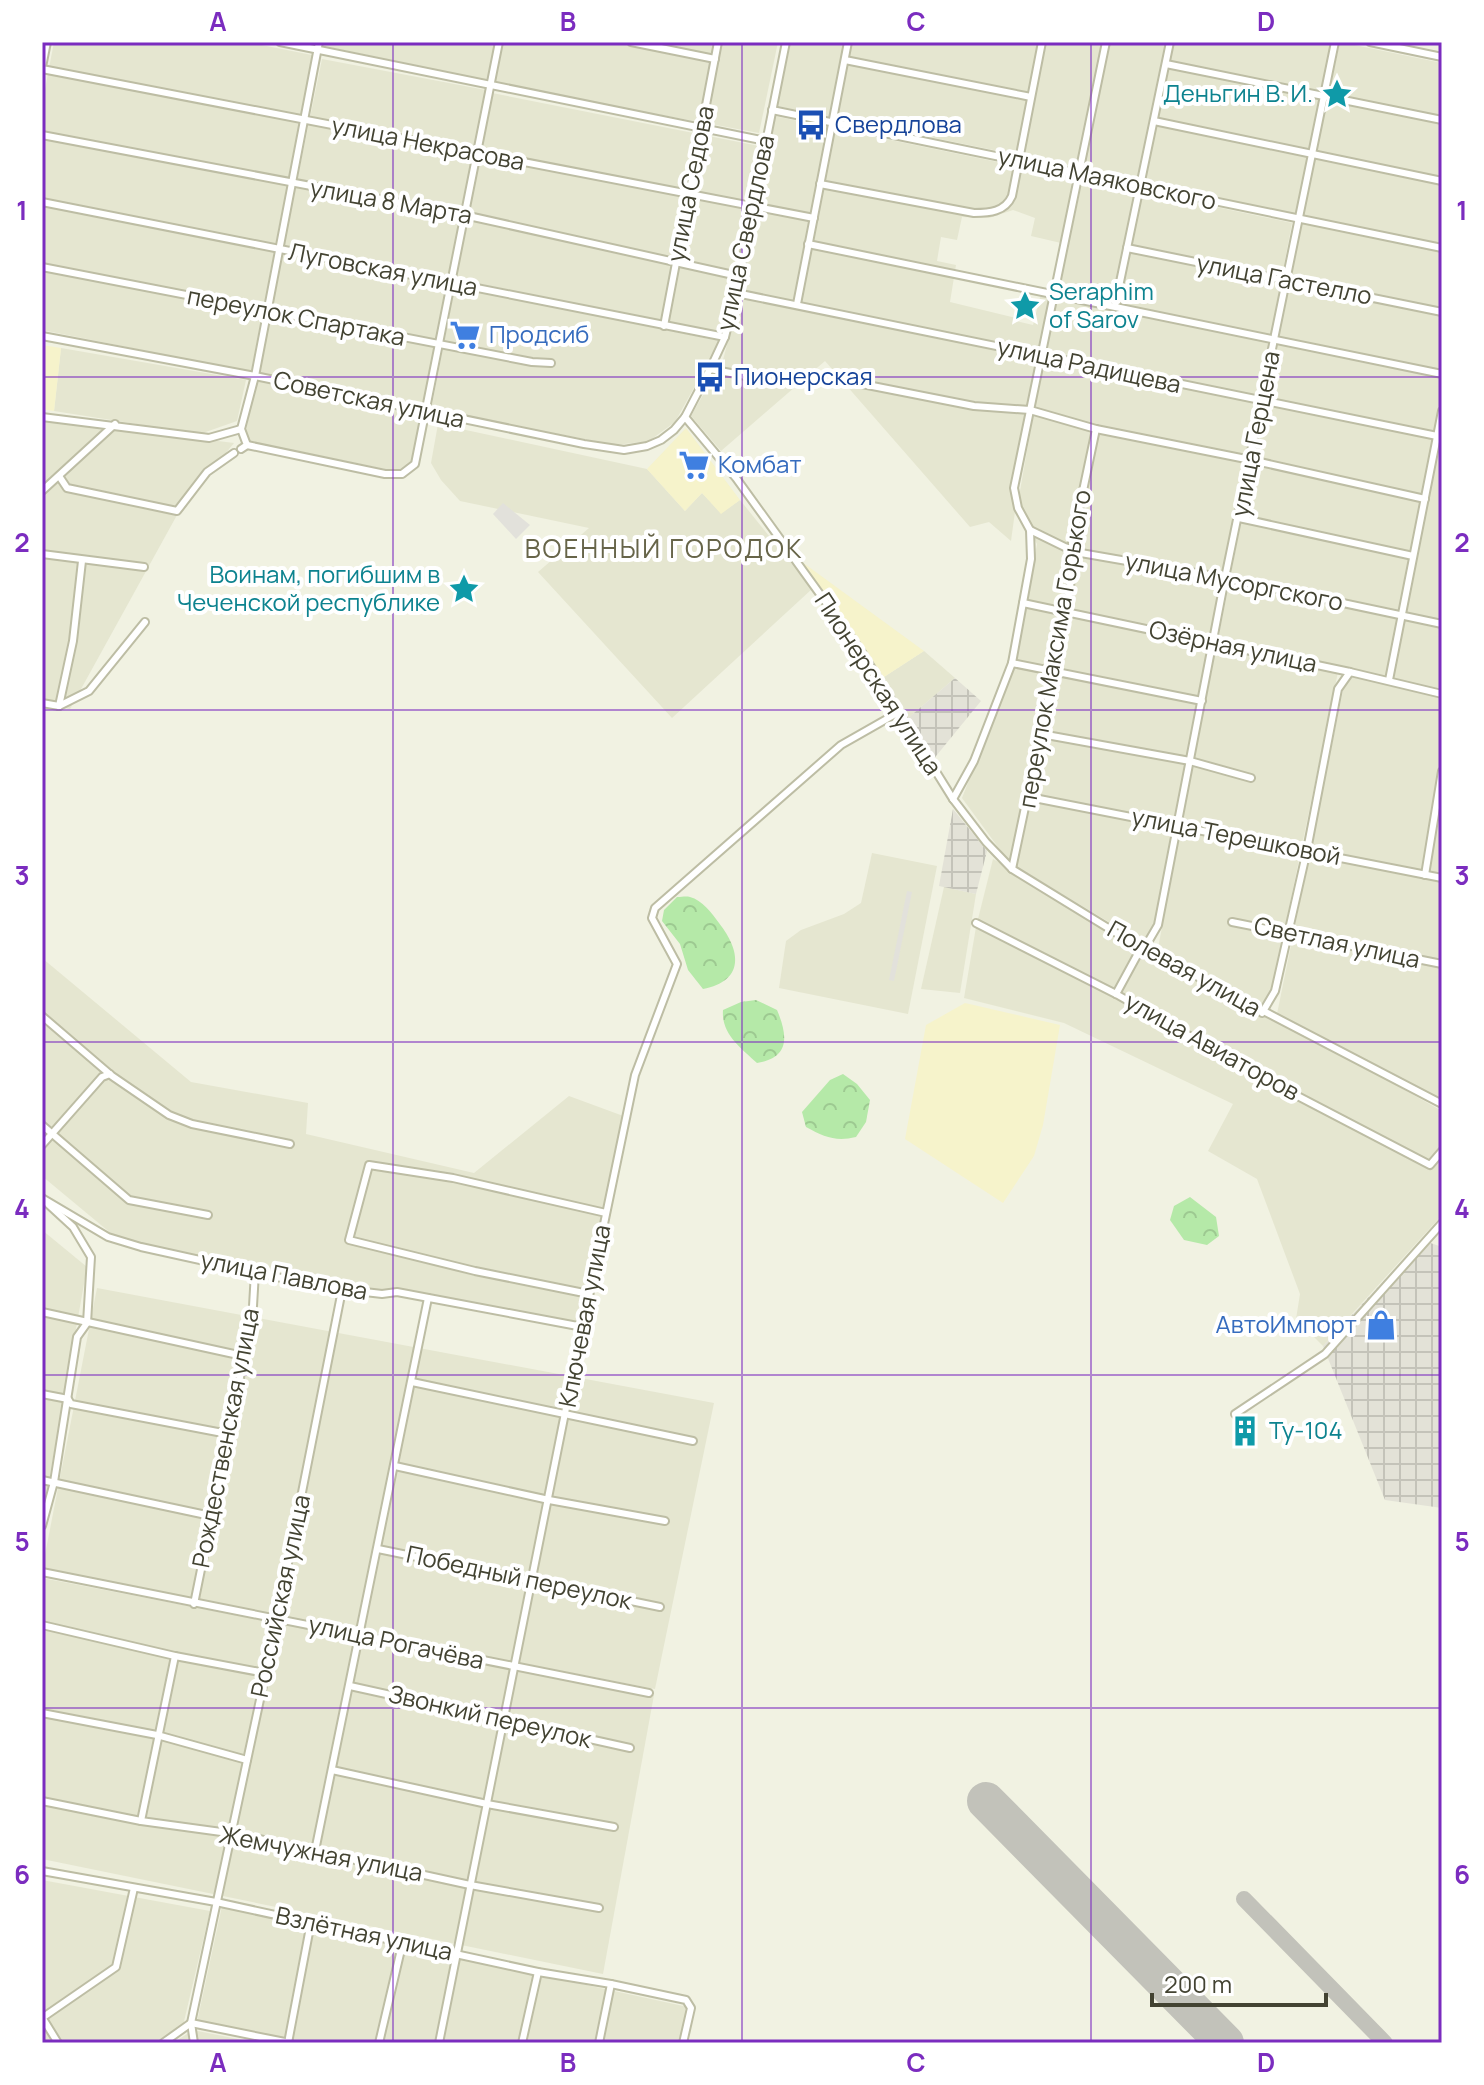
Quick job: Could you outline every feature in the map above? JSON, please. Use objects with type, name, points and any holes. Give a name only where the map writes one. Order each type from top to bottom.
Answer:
[{"type":"street","points":[[42,68],[47,42]]},
{"type":"street","points":[[280,42],[318,46],[490,85],[766,141]]},
{"type":"street","points":[[59,476],[67,488],[177,511],[207,472],[241,449],[385,474],[402,474],[415,464],[499,42]]},
{"type":"street","points":[[631,42],[715,59]]},
{"type":"street","name":"улица Седова","points":[[664,326],[718,42]]},
{"type":"street","name":"улица Свердлова","points":[[685,417],[725,337],[786,42]]},
{"type":"street","points":[[797,304],[848,42]]},
{"type":"street","points":[[820,184],[986,213],[995,212],[1009,203],[1042,42]]},
{"type":"street","points":[[953,799],[974,761],[1012,663],[1031,559],[1030,530],[1018,508],[1014,488],[1106,42]]},
{"type":"street","points":[[1115,306],[1170,42]]},
{"type":"street","name":"улица Герцена","points":[[1116,994],[1158,925],[1225,578],[1335,42]]},
{"type":"street","points":[[1370,42],[1442,57]]},
{"type":"street","points":[[241,449],[241,429],[255,376],[318,46]]},
{"type":"street","points":[[845,60],[1031,97]]},
{"type":"street","points":[[1166,64],[1442,120]]},
{"type":"street","name":"улица Некрасова","points":[[42,68],[814,218]]},
{"type":"street","name":"улица Маяковского","points":[[772,110],[1442,248]]},
{"type":"street","points":[[1154,121],[1442,181]]},
{"type":"street","name":"улица 8 Марта","points":[[42,135],[464,215],[738,276]]},
{"type":"street","name":"Луговская улица","points":[[42,202],[725,337]]},
{"type":"street","points":[[808,244],[1442,374]]},
{"type":"street","name":"улица Гастелло","points":[[1127,248],[1442,312]]},
{"type":"street","name":"переулок Спартака","points":[[42,267],[267,312],[368,328],[441,345],[551,363]]},
{"type":"street","name":"улица Радищева","points":[[736,293],[1440,437]]},
{"type":"street","name":"Советская улица","points":[[42,336],[624,450],[661,440],[685,417]]},
{"type":"street","points":[[710,369],[751,377]]},
{"type":"street","points":[[847,381],[974,406],[1030,410],[1096,429],[1425,499]]},
{"type":"street","points":[[1389,680],[1440,437],[1442,411]]},
{"type":"street","points":[[42,417],[209,438],[241,429]]},
{"type":"street","name":"Пионерская улица","points":[[685,417],[736,478],[861,651],[953,799]]},
{"type":"street","points":[[42,491],[115,424]]},
{"type":"street","name":"переулок Максима Горького","points":[[1012,869],[1066,613],[1075,552],[1072,543],[1096,429]]},
{"type":"street","points":[[1239,518],[1413,556]]},
{"type":"street","name":"улица Мусоргского","points":[[1030,530],[1075,552],[1225,578],[1442,624]]},
{"type":"street","points":[[42,554],[144,567]]},
{"type":"street","points":[[59,706],[73,641],[82,561]]},
{"type":"street","name":"Озёрная улица","points":[[1023,603],[1389,680],[1442,694]]},
{"type":"street","points":[[42,703],[59,706],[89,691],[145,622]]},
{"type":"street","points":[[1012,663],[1202,701]]},
{"type":"street","points":[[1262,1013],[1275,991],[1307,850],[1338,689],[1350,672]]},
{"type":"street","name":"Ключевая улица","points":[[439,2043],[635,1075],[677,964],[652,918],[655,908],[841,745],[899,712]]},
{"type":"street","points":[[1041,734],[1190,761],[1251,778]]},
{"type":"street","points":[[1425,875],[1442,771]]},
{"type":"street","name":"улица Терешковой","points":[[1029,797],[1442,878]]},
{"type":"street","name":"Полевая улица","points":[[953,799],[986,842],[1012,869],[1143,949],[1442,1104]]},
{"type":"street","name":"Светлая улица","points":[[1232,922],[1442,964]]},
{"type":"street","name":"улица Авиаторов","points":[[976,923],[1116,994],[1265,1079],[1430,1165],[1442,1151]]},
{"type":"street","points":[[42,1016],[110,1074],[169,1115],[290,1144]]},
{"type":"street","points":[[42,1145],[102,1077],[110,1074]]},
{"type":"street","points":[[42,1125],[129,1200],[208,1215]]},
{"type":"street","points":[[589,1294],[475,1271],[349,1240],[369,1165],[453,1178],[606,1213]]},
{"type":"street","points":[[42,1198],[73,1227],[91,1257],[87,1323],[77,1337],[54,1482],[42,1526]]},
{"type":"street","name":"улица Павлова","points":[[42,1198],[108,1237],[342,1290],[382,1294],[397,1292],[583,1327]]},
{"type":"street","points":[[1235,1414],[1325,1354],[1442,1223]]},
{"type":"street","name":"Рождественская улица","points":[[194,1604],[253,1306],[255,1272]]},
{"type":"street","name":"Российская улица","points":[[191,2023],[342,1290]]},
{"type":"street","points":[[315,1851],[428,1298]]},
{"type":"street","points":[[42,1312],[243,1356]]},
{"type":"street","points":[[412,1382],[693,1441]]},
{"type":"street","points":[[42,1394],[68,1399],[71,1404],[228,1434]]},
{"type":"street","points":[[395,1466],[549,1500],[665,1521]]},
{"type":"street","points":[[42,1480],[211,1516]]},
{"type":"street","name":"Победный переулок","points":[[378,1549],[660,1607]]},
{"type":"street","name":"улица Рогачёва","points":[[42,1572],[649,1693]]},
{"type":"street","points":[[42,1625],[265,1673]]},
{"type":"street","points":[[141,1821],[175,1656]]},
{"type":"street","name":"Звонкий переулок","points":[[350,1686],[630,1748]]},
{"type":"street","points":[[42,1713],[157,1735],[247,1760]]},
{"type":"street","points":[[332,1770],[487,1804],[614,1827]]},
{"type":"street","name":"Жемчужная улица","points":[[42,1801],[599,1908]]},
{"type":"street","name":"Взлётная улица","points":[[42,1871],[216,1902],[538,1972],[686,2000],[691,2008],[683,2043]]},
{"type":"street","points":[[58,2043],[42,2018],[116,1967],[134,1888]]},
{"type":"street","points":[[163,2043],[191,2023],[289,2043],[311,1922]]},
{"type":"street","points":[[379,2043],[403,1941]]},
{"type":"street","points":[[522,2043],[538,1972]]},
{"type":"street","points":[[599,2043],[611,1984]]},
{"type":"street","points":[[191,2023],[194,2043]]},
{"type":"shaded area","points":[[54,42],[247,42],[312,55],[251,372],[42,330],[42,105]]},
{"type":"shaded area","points":[[324,42],[495,42],[487,80],[324,46]]},
{"type":"shaded area","points":[[503,42],[778,42],[759,133],[495,84]]},
{"type":"shaded area","points":[[791,42],[1102,42],[1077,167],[777,106]]},
{"type":"shaded area","points":[[1110,42],[1332,42],[1297,215],[1083,168]]},
{"type":"shaded area","points":[[1340,42],[1442,63],[1442,245],[1302,216]]},
{"type":"shaded area","points":[[322,59],[486,90],[409,474],[244,440]]},
{"type":"shaded area","points":[[492,93],[759,146],[720,333],[456,279]]},
{"type":"shaded area","points":[[774,116],[1075,178],[1061,243],[1031,236],[1035,218],[1013,210],[989,218],[962,217],[957,240],[941,237],[937,261],[956,265],[950,302],[1033,325],[1041,294],[1052,293],[1040,354],[738,292]]},
{"type":"shaded area","points":[[1083,179],[1292,223],[1259,398],[1044,354]]},
{"type":"shaded area","points":[[1302,223],[1442,252],[1442,434],[1265,399]]},
{"type":"shaded area","points":[[455,287],[720,341],[675,422],[649,441],[616,445],[431,410]]},
{"type":"shaded area","points":[[739,298],[1036,358],[1011,541],[989,522],[970,527],[825,361],[721,451],[691,416],[723,360]]},
{"type":"shaded area","points":[[42,345],[61,348],[54,411],[42,409]]},
{"type":"shaded area","points":[[61,348],[246,380],[237,421],[200,434],[54,411]]},
{"type":"shaded area","points":[[1043,359],[1259,402],[1150,947],[1442,1111],[1442,1215],[1323,1346],[1296,1319],[1300,1294],[1257,1179],[1208,1151],[1233,1104],[1064,1023],[964,998],[976,927],[993,859],[1127,933],[1009,862],[962,798],[1013,669],[1037,544],[1017,508]]},
{"type":"shaded area","points":[[1264,405],[1442,440],[1442,690],[1217,645]]},
{"type":"shaded area","points":[[42,417],[110,427],[42,488]]},
{"type":"shaded area","points":[[438,424],[647,469],[685,511],[702,493],[721,513],[740,500],[812,589],[672,718],[538,572],[589,528],[460,501],[431,463]]},
{"type":"shaded area","points":[[115,428],[234,443],[182,506],[70,709],[42,705],[42,494]]},
{"type":"shaded area","points":[[686,428],[740,500],[721,514],[702,493],[685,511],[647,469]]},
{"type":"shaded area","points":[[503,503],[530,525],[516,539],[493,514]]},
{"type":"shaded area","points":[[802,562],[924,651],[884,677]]},
{"type":"shaded area","points":[[1216,648],[1338,672],[1268,1009],[1158,948]]},
{"type":"shaded area","points":[[924,651],[955,678],[908,718],[884,677]]},
{"type":"shaded area","points":[[1346,676],[1442,696],[1442,1099],[1277,1014]]},
{"type":"shaded area","points":[[955,678],[981,701],[932,761],[908,718]]},
{"type":"shaded area","points":[[953,809],[987,851],[976,894],[939,886]]},
{"type":"shaded area","points":[[872,853],[937,866],[908,1014],[779,988],[786,941],[801,930],[844,914],[861,903]]},
{"type":"shaded area","points":[[944,887],[976,894],[960,993],[921,989]]},
{"type":"shaded area","points":[[907,891],[912,892],[894,981],[889,980]]},
{"type":"shaded area","points":[[42,958],[191,1082],[308,1103],[306,1134],[474,1173],[569,1096],[626,1117],[578,1331],[119,1240],[42,1176]]},
{"type":"shaded area","points":[[965,1003],[1060,1025],[1043,1125],[1034,1156],[1003,1203],[905,1139],[926,1025]]},
{"type":"shaded area","points":[[42,1230],[87,1267],[42,1520]]},
{"type":"shaded area","points":[[1422,1240],[1442,1247],[1442,1508],[1385,1500],[1323,1346]]},
{"type":"shaded area","points":[[97,1288],[714,1403],[655,1689],[42,1570]]},
{"type":"shaded area","points":[[42,1578],[654,1695],[603,1974],[42,1859]]},
{"type":"shaded area","points":[[42,1880],[210,1911],[182,2030],[162,2043],[42,2043]]},
{"type":"shaded area","points":[[222,1906],[688,2007],[680,2043],[301,2043],[197,2022]]},
{"type":"shaded area","points":[[193,2030],[257,2043],[173,2043]]},
{"type":"green space","points":[[677,897],[690,897],[703,904],[732,944],[735,964],[726,979],[717,985],[703,989],[688,970],[680,944],[662,921],[664,910]]},
{"type":"green space","points":[[756,1000],[777,1010],[784,1037],[784,1044],[776,1056],[757,1063],[739,1046],[723,1019],[723,1010],[741,1002]]},
{"type":"green space","points":[[843,1074],[857,1084],[870,1100],[866,1122],[856,1137],[836,1139],[806,1127],[802,1112],[830,1080]]},
{"type":"green space","points":[[1190,1197],[1216,1217],[1219,1236],[1207,1245],[1184,1240],[1170,1220],[1174,1206]]},
{"type":"taxiway","points":[[1244,1899],[1385,2043]]},
{"type":"runway","points":[[986,1801],[1225,2043]]},
{"type":"place","name":"Деньгин В. И.","points":[[1337,94]]},
{"type":"place","name":"Свердлова","points":[[811,125]]},
{"type":"place","name":"Seraphim of Sarov","points":[[1025,306]]},
{"type":"place","name":"Продсиб","points":[[465,335]]},
{"type":"place","name":"Пионерская","points":[[710,377]]},
{"type":"place","name":"Комбат","points":[[694,465]]},
{"type":"place","name":"Воинам, погибшим в Чеченской республике","points":[[464,589]]},
{"type":"place","name":"АвтоИмпорт","points":[[1381,1325]]},
{"type":"place","name":"Ту-104","points":[[1245,1431]]},
{"type":"district","name":"ВОЕННЫЙ ГОРОДОК","points":[[664,549]]}]
